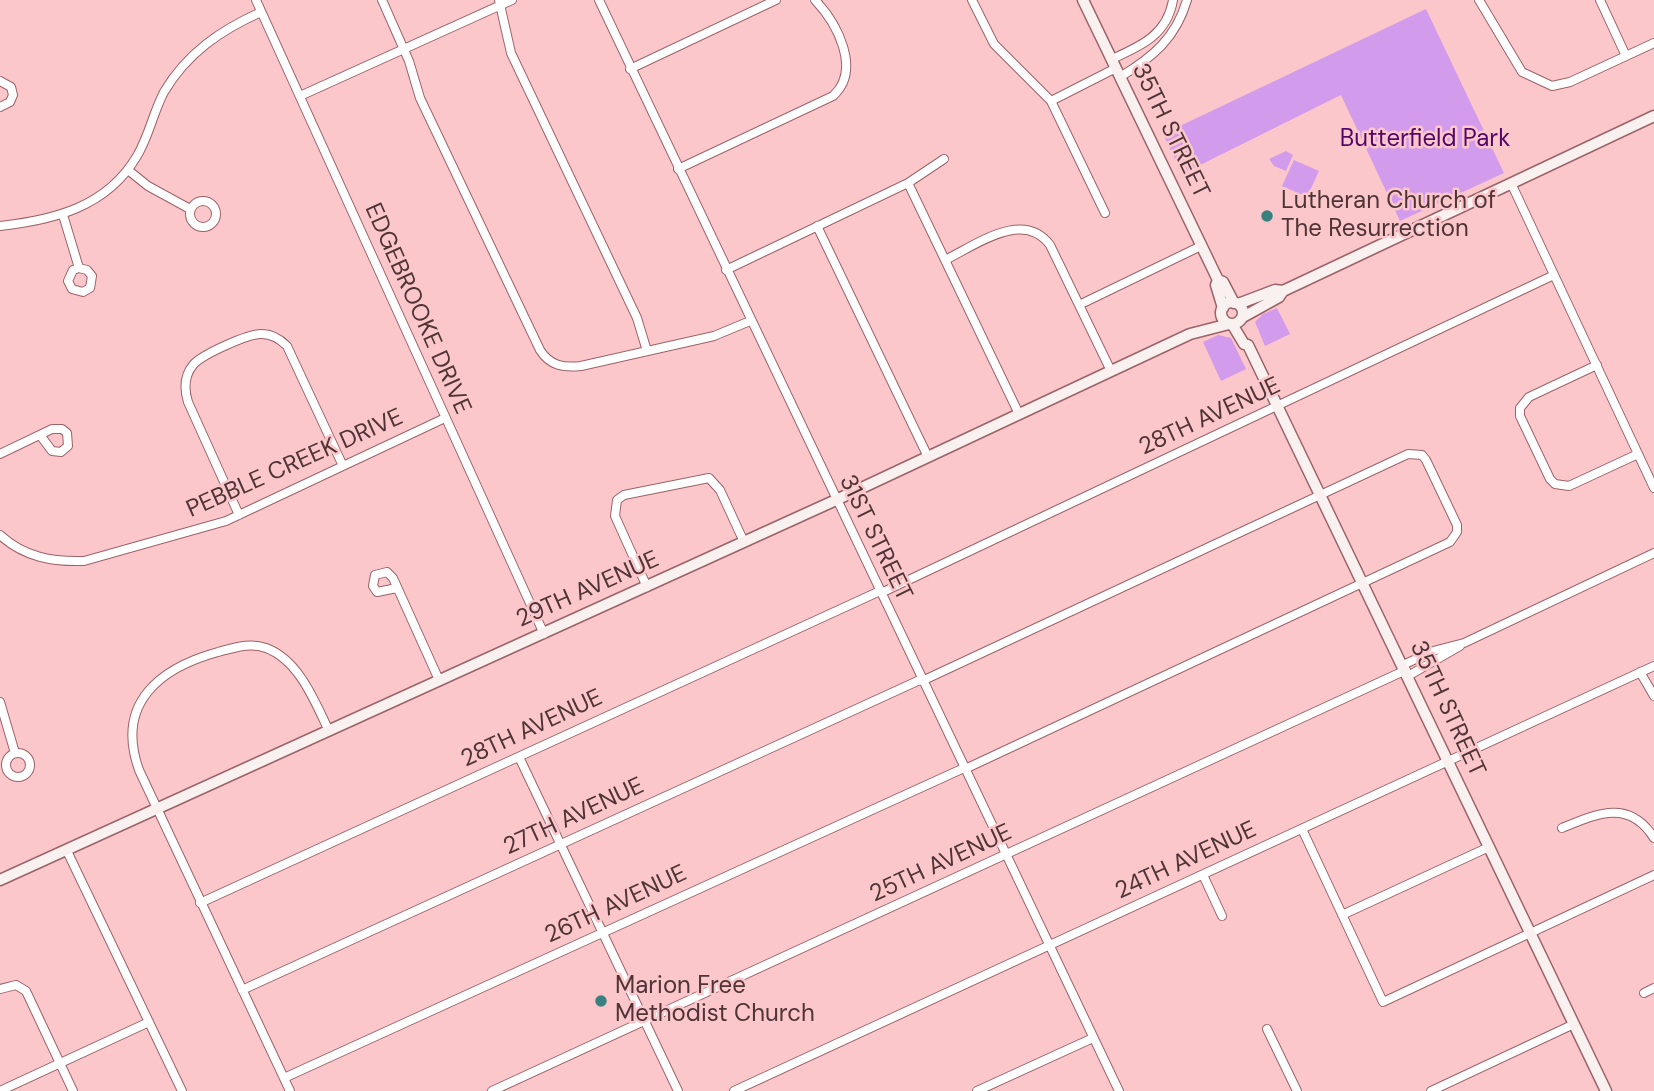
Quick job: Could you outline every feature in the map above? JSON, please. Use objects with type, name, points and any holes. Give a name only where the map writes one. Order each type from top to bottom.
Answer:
[{"type":"street","name":"EDGEBROOKE DRIVE","points":[[256,0],[544,634]]},
{"type":"street","points":[[382,0],[404,49],[420,98],[542,354],[558,366],[568,368],[714,336],[750,321]]},
{"type":"street","points":[[300,96],[500,3],[512,0]]},
{"type":"street","name":"31ST STREET","points":[[599,0],[1119,1091]]},
{"type":"street","points":[[630,69],[776,0]]},
{"type":"street","points":[[678,169],[833,96],[842,89],[847,77],[844,50],[825,11],[815,0]]},
{"type":"street","points":[[972,0],[994,44],[1051,100],[1105,213]]},
{"type":"street","name":"35TH STREET","points":[[1083,0],[1218,280],[1223,282],[1243,311],[1236,321],[1244,344],[1248,345],[1321,494],[1606,1091]]},
{"type":"street","points":[[1116,68],[1155,36],[1164,25],[1173,0]]},
{"type":"street","points":[[1051,100],[1161,48],[1181,19],[1187,0]]},
{"type":"street","points":[[1479,0],[1522,72],[1552,86],[1570,82],[1654,43]]},
{"type":"street","points":[[1600,0],[1626,56]]},
{"type":"street","points":[[500,3],[510,53],[637,318],[647,351]]},
{"type":"street","points":[[0,226],[63,215],[95,200],[128,170],[145,140],[164,92],[186,61],[225,29],[261,12]]},
{"type":"street","points":[[0,81],[10,87],[13,94],[10,102],[0,107]]},
{"type":"street","name":"29TH AVENUE","points":[[1191,334],[1222,310],[1236,303],[1275,290],[1283,291],[1654,116]]},
{"type":"street","points":[[726,270],[908,183],[944,159]]},
{"type":"street","points":[[128,170],[148,186],[190,209]]},
{"type":"street","points":[[908,183],[1019,414]]},
{"type":"street","points":[[1511,183],[1654,488]]},
{"type":"street","points":[[63,215],[79,268]]},
{"type":"street","points":[[817,226],[928,457]]},
{"type":"street","points":[[945,260],[1008,230],[1028,229],[1044,238],[1111,371]]},
{"type":"street","points":[[1079,305],[1202,246]]},
{"type":"street","name":"28TH AVENUE","points":[[200,902],[880,592],[1554,275]]},
{"type":"street","name":"35TH STREET","points":[[1218,280],[1216,285],[1222,310]]},
{"type":"street","name":"29TH AVENUE","points":[[0,880],[647,587],[1191,334],[1236,321],[1279,298],[1283,291]]},
{"type":"street","points":[[1222,310],[1236,321]]},
{"type":"street","points":[[239,515],[188,402],[184,386],[188,373],[199,360],[252,334],[269,334],[287,346],[343,466]]},
{"type":"street","points":[[1597,365],[1529,397],[1520,408],[1520,416],[1550,479],[1555,484],[1569,486],[1638,454]]},
{"type":"street","name":"PEBBLE CREEK DRIVE","points":[[0,535],[37,557],[60,562],[84,561],[208,528],[445,418]]},
{"type":"street","points":[[0,454],[40,435]]},
{"type":"street","name":"27TH AVENUE","points":[[242,990],[922,680],[1408,454],[1422,455],[1457,525],[1454,538],[1363,582]]},
{"type":"street","points":[[647,587],[615,516],[617,500],[624,495],[709,478],[720,490],[744,542]]},
{"type":"street","name":"25TH AVENUE","points":[[492,1091],[1406,670],[1438,661],[1464,643],[1654,554]]},
{"type":"street","name":"26TH AVENUE","points":[[284,1078],[965,768],[1363,582]]},
{"type":"street","points":[[397,588],[439,680]]},
{"type":"street","points":[[290,1091],[156,810],[134,753],[136,713],[154,682],[174,667],[191,659],[242,645],[265,648],[286,661],[296,673],[329,731]]},
{"type":"street","name":"24TH AVENUE","points":[[734,1091],[1654,666]]},
{"type":"street","points":[[1640,672],[1654,696]]},
{"type":"street","points":[[0,702],[15,753]]},
{"type":"street","points":[[519,757],[678,1091]]},
{"type":"street","points":[[1562,828],[1599,813],[1614,811],[1639,821],[1654,838]]},
{"type":"street","points":[[1302,829],[1383,1002],[1654,875]]},
{"type":"street","points":[[1342,915],[1489,847]]},
{"type":"street","points":[[67,851],[182,1091]]},
{"type":"street","points":[[1203,875],[1222,916]]},
{"type":"street","points":[[0,989],[16,985],[26,991],[74,1091]]},
{"type":"street","points":[[1644,993],[1654,988]]},
{"type":"street","points":[[1,1091],[149,1022]]},
{"type":"street","points":[[1431,1091],[1574,1024]]},
{"type":"street","points":[[1267,1029],[1295,1090]]},
{"type":"street","points":[[977,1091],[1093,1038]]},
{"type":"green space","name":"Butterfield Park","points":[[1426,9],[1504,173],[1400,221],[1341,95],[1182,174],[1163,134]]},
{"type":"green space","points":[[1286,151],[1293,155],[1286,171],[1274,166],[1269,159]]},
{"type":"green space","points":[[1294,160],[1319,171],[1307,197],[1282,186]]},
{"type":"green space","points":[[1277,308],[1290,334],[1265,346],[1255,322],[1263,314]]},
{"type":"green space","points":[[1218,335],[1231,338],[1246,369],[1221,381],[1203,342]]},
{"type":"place","name":"Lutheran Church of The Resurrection","points":[[1267,216]]},
{"type":"place","name":"Marion Free Methodist Church","points":[[601,1001]]}]
